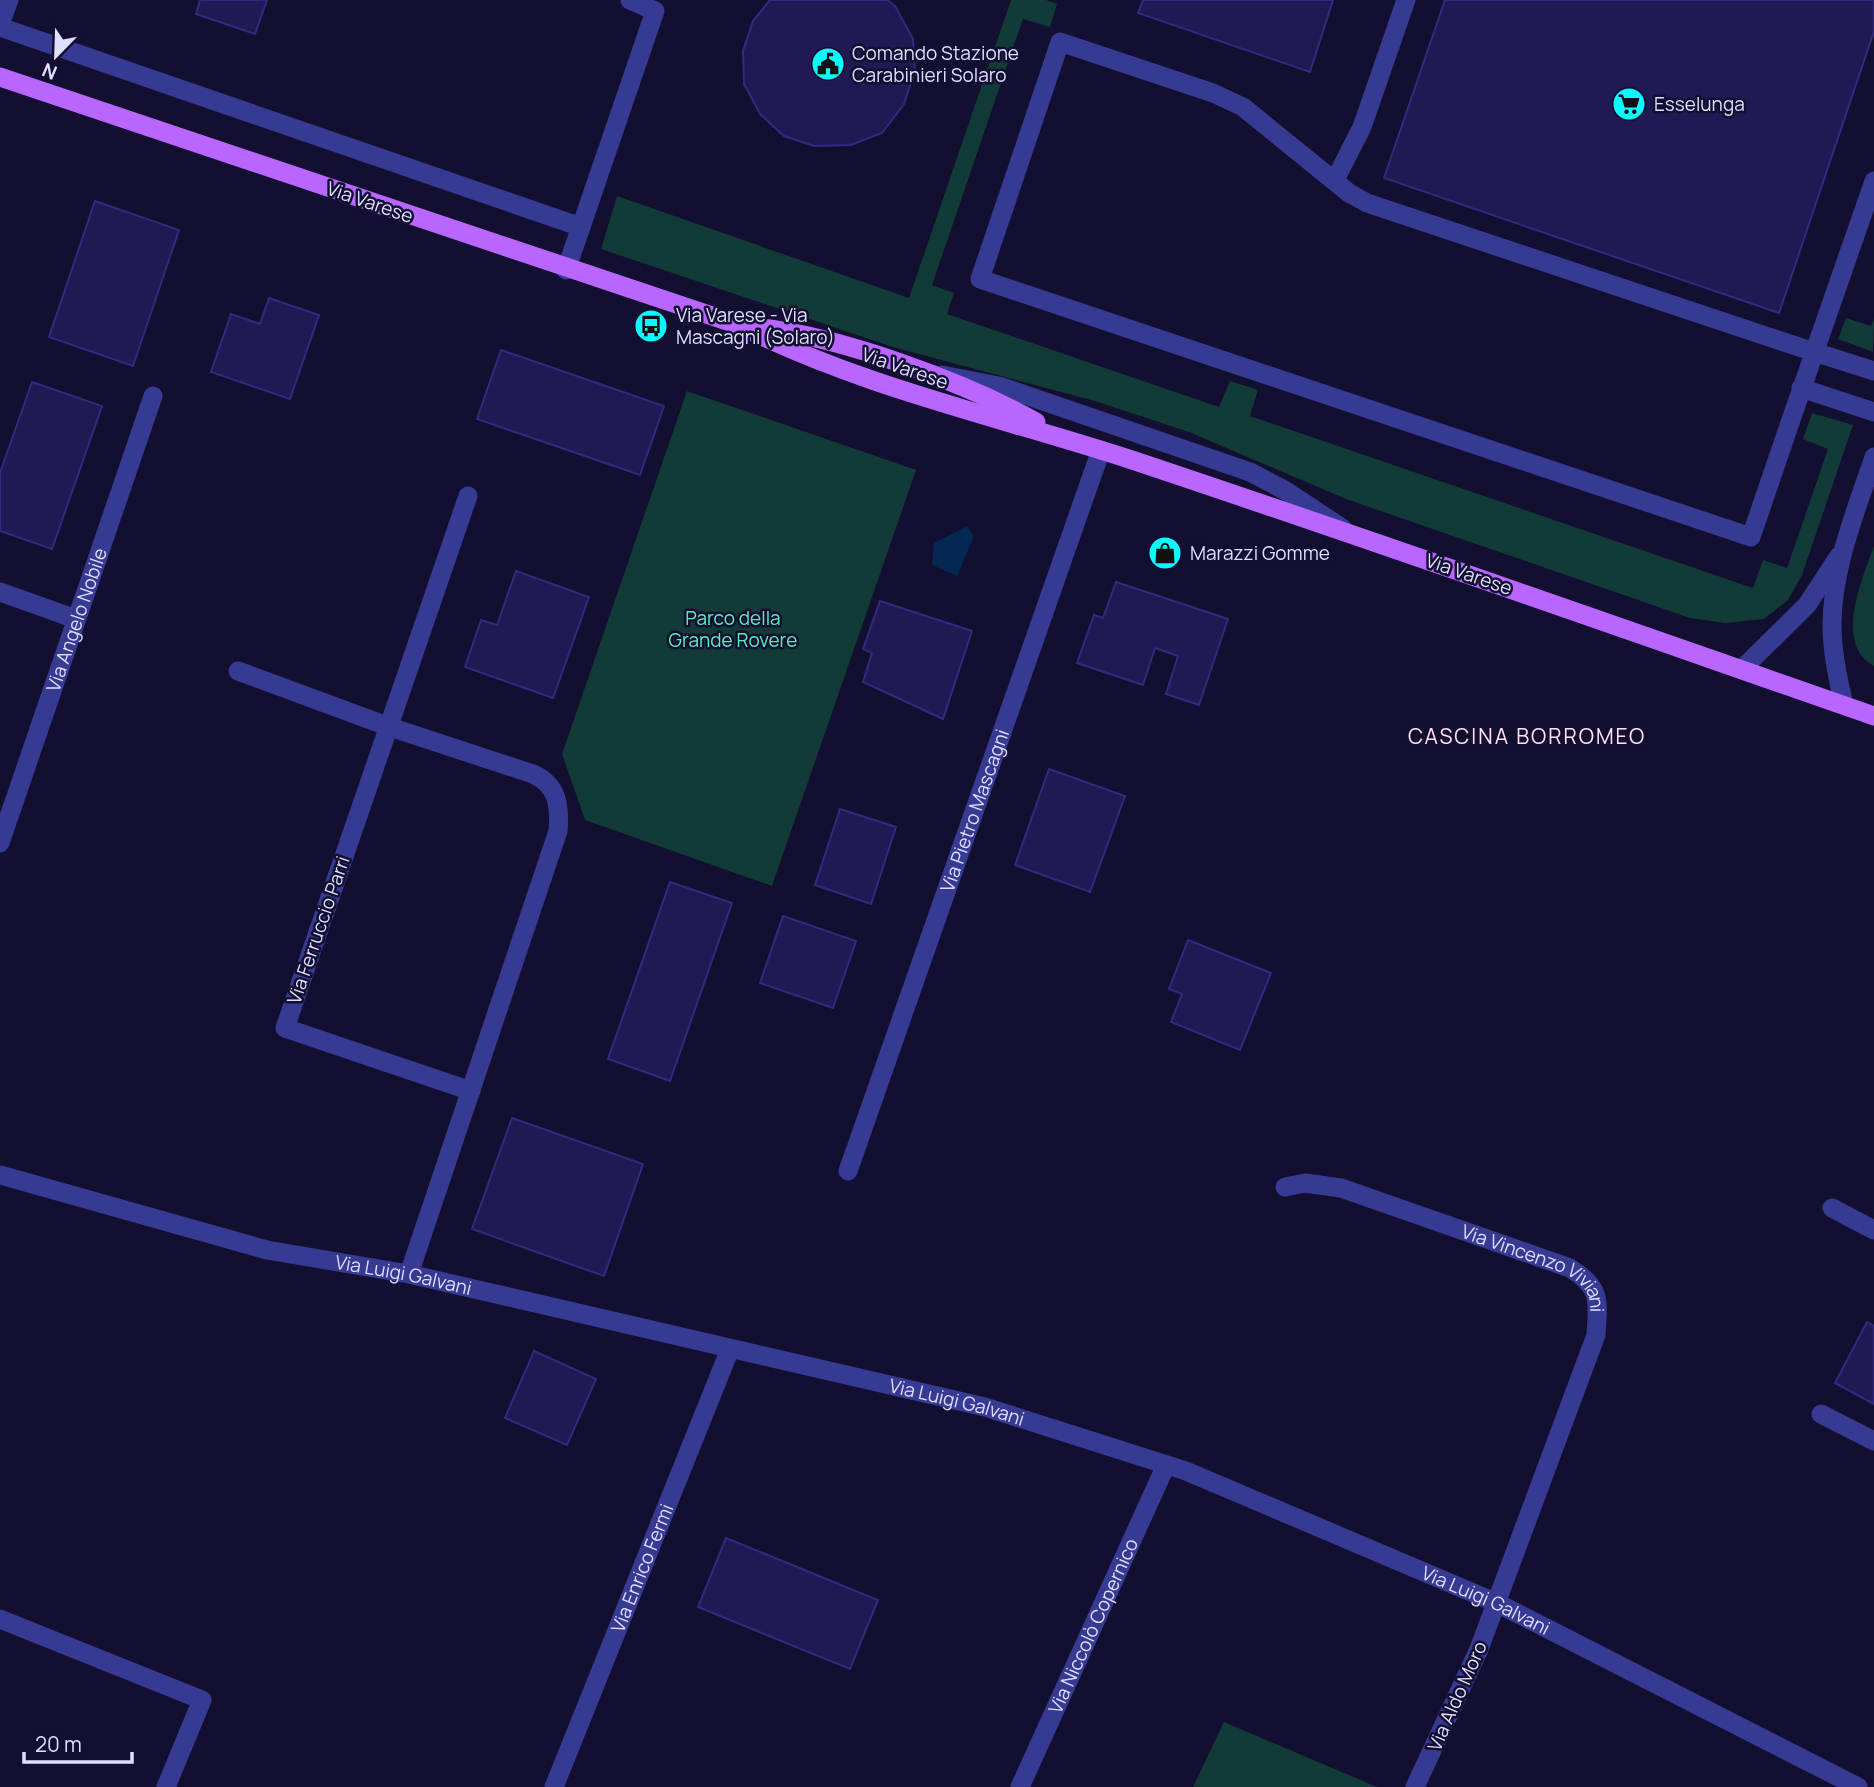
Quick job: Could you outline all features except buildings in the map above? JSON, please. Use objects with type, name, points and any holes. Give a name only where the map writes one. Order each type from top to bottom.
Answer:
[{"type":"main road","name":"Via Varese","points":[[0,77],[566,270],[739,326],[850,372],[968,412],[1062,437],[1349,533],[1743,668],[1874,716]]},
{"type":"main road","name":"Via Varese","points":[[739,326],[773,329],[826,342],[924,373],[1003,405],[1062,437]]},
{"type":"street","points":[[9,0],[0,26],[581,227]]},
{"type":"street","points":[[566,270],[655,11],[630,0]]},
{"type":"street","points":[[1335,180],[1362,127],[1406,0]]},
{"type":"street","points":[[1874,181],[1814,352],[1801,388],[1751,537],[980,279],[1060,42],[1213,93],[1243,107],[1367,203],[1814,352],[1874,371]]},
{"type":"street","points":[[924,373],[970,378],[999,386],[1250,472],[1286,491],[1349,533]]},
{"type":"street","points":[[1801,388],[1874,412]]},
{"type":"street","name":"Via Angelo Nobile","points":[[0,843],[153,396]]},
{"type":"street","name":"Via Pietro Mascagni","points":[[848,1171],[1101,450]]},
{"type":"street","points":[[1844,705],[1836,670],[1832,624],[1843,549],[1874,457]]},
{"type":"street","name":"Via Ferruccio Parri","points":[[468,496],[285,1028],[471,1091]]},
{"type":"street","points":[[1743,668],[1807,605],[1843,549]]},
{"type":"street","points":[[0,592],[76,619]]},
{"type":"street","points":[[238,671],[545,780],[560,806],[558,831],[409,1274]]},
{"type":"street","name":"Via Luigi Galvani","points":[[0,1175],[267,1250],[409,1274],[985,1407],[1166,1465],[1497,1603],[1858,1787]]},
{"type":"street","name":"Via Vincenzo Viviani","points":[[1285,1187],[1305,1183],[1341,1188],[1570,1268],[1589,1280],[1598,1301],[1595,1335],[1497,1603]]},
{"type":"street","points":[[1832,1209],[1874,1230]]},
{"type":"street","name":"Via Enrico Fermi","points":[[554,1787],[730,1349]]},
{"type":"street","points":[[1821,1414],[1874,1441]]},
{"type":"street","name":"Via Niccolò Copernico","points":[[1020,1787],[1166,1465]]},
{"type":"street","name":"Via Aldo Moro","points":[[1415,1787],[1474,1661],[1497,1603]]},
{"type":"street","points":[[0,1619],[202,1700],[166,1787]]},
{"type":"green space","points":[[1011,0],[1046,0],[1057,4],[1050,27],[1023,19],[932,285],[954,293],[947,314],[1219,407],[1230,381],[1258,390],[1250,416],[1753,588],[1763,560],[1787,568],[1828,449],[1803,439],[1812,413],[1853,425],[1802,575],[1788,600],[1764,619],[1725,623],[1690,618],[1346,499],[1189,432],[1095,401],[893,347],[601,249],[617,196],[909,298]]},
{"type":"green space","points":[[1846,318],[1871,326],[1874,319],[1873,352],[1838,339]]},
{"type":"green space","name":"Parco della Grande Rovere","points":[[687,391],[916,470],[772,886],[585,820],[562,754]]},
{"type":"green space","points":[[1874,546],[1874,666],[1862,656],[1855,642],[1853,627],[1858,592]]},
{"type":"green space","points":[[1224,1722],[1377,1787],[1193,1787]]},
{"type":"water","points":[[967,526],[974,536],[957,576],[932,565],[934,543]]},
{"type":"place","name":"Comando Stazione Carabinieri Solaro","points":[[828,64]]},
{"type":"place","name":"Esselunga","points":[[1629,104]]},
{"type":"place","name":"Via Varese - Via Mascagni (Solaro)","points":[[651,326]]},
{"type":"place","name":"Marazzi Gomme","points":[[1165,553]]},
{"type":"district","name":"CASCINA BORROMEO","points":[[1527,737]]}]
